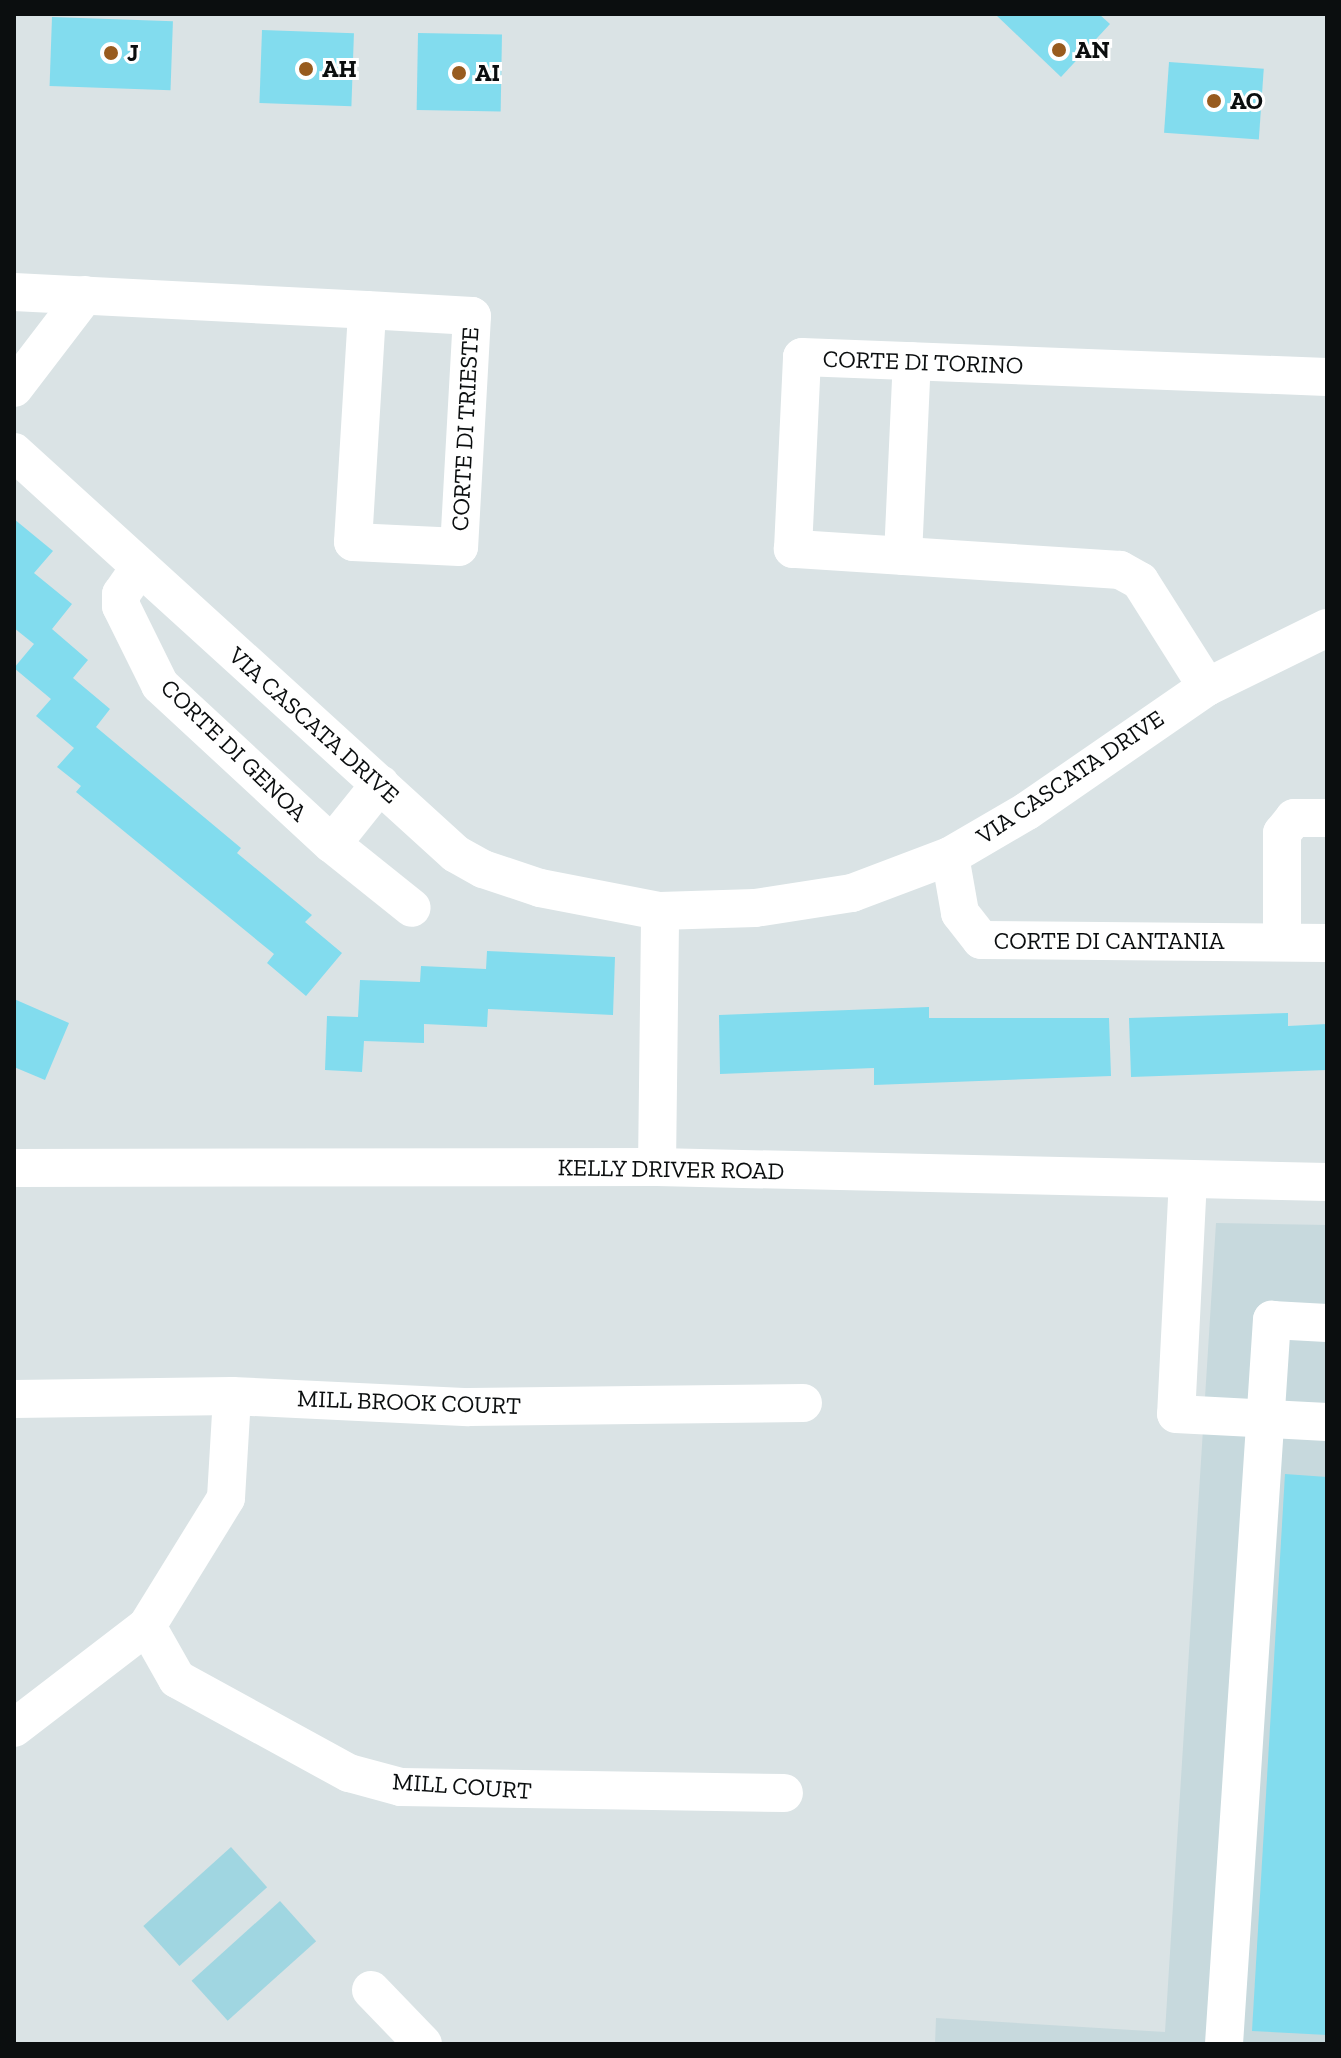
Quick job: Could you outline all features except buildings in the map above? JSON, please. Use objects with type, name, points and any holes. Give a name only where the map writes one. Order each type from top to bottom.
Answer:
[{"type":"street","name":"CORTE DI TRIESTE","points":[[14,292],[85,295],[367,310],[472,316],[459,547],[353,542],[367,310]]},
{"type":"street","points":[[14,388],[85,295]]},
{"type":"street","name":"CORTE DI TORINO","points":[[1207,687],[1140,581],[1120,570],[793,549],[802,357],[1327,377]]},
{"type":"street","points":[[903,556],[912,361]]},
{"type":"street","name":"VIA CASCATA DRIVE","points":[[14,452],[456,854],[483,869],[540,888],[660,911],[755,908],[852,893],[950,856],[1027,811],[1207,687],[1327,628]]},
{"type":"street","name":"CORTE DI GENOA","points":[[140,567],[121,594],[121,606],[160,685],[332,844],[412,908]]},
{"type":"street","points":[[332,844],[380,784]]},
{"type":"street","points":[[1282,942],[1282,833],[1294,818],[1327,818]]},
{"type":"street","name":"CORTE DI CANTANIA","points":[[950,856],[960,913],[981,940],[1327,943]]},
{"type":"street","points":[[657,1167],[660,911]]},
{"type":"street","name":"KELLY DRIVER ROAD","points":[[14,1168],[657,1167],[1327,1182]]},
{"type":"street","points":[[1188,1179],[1176,1414],[1327,1422]]},
{"type":"street","points":[[1224,2044],[1272,1320],[1327,1323]]},
{"type":"street","points":[[14,1728],[147,1626],[226,1498],[232,1396]]},
{"type":"street","name":"MILL BROOK COURT","points":[[14,1399],[232,1396],[469,1407],[803,1403]]},
{"type":"street","name":"MILL COURT","points":[[147,1626],[177,1679],[349,1773],[401,1787],[784,1793]]},
{"type":"street","points":[[371,1990],[423,2044]]},
{"type":"shaded area","points":[[1216,1223],[1327,1225],[1327,2044],[935,2044],[936,2018],[1165,2032]]},
{"type":"shaded area","points":[[231,1847],[267,1887],[179,1966],[143,1926]]},
{"type":"shaded area","points":[[280,1901],[316,1941],[228,2021],[192,1981]]},
{"type":"place","name":"AN","points":[[1059,50]]},
{"type":"place","name":"J","points":[[111,53]]},
{"type":"place","name":"AH","points":[[306,69]]},
{"type":"place","name":"AI","points":[[459,73]]},
{"type":"place","name":"AO","points":[[1214,101]]}]
